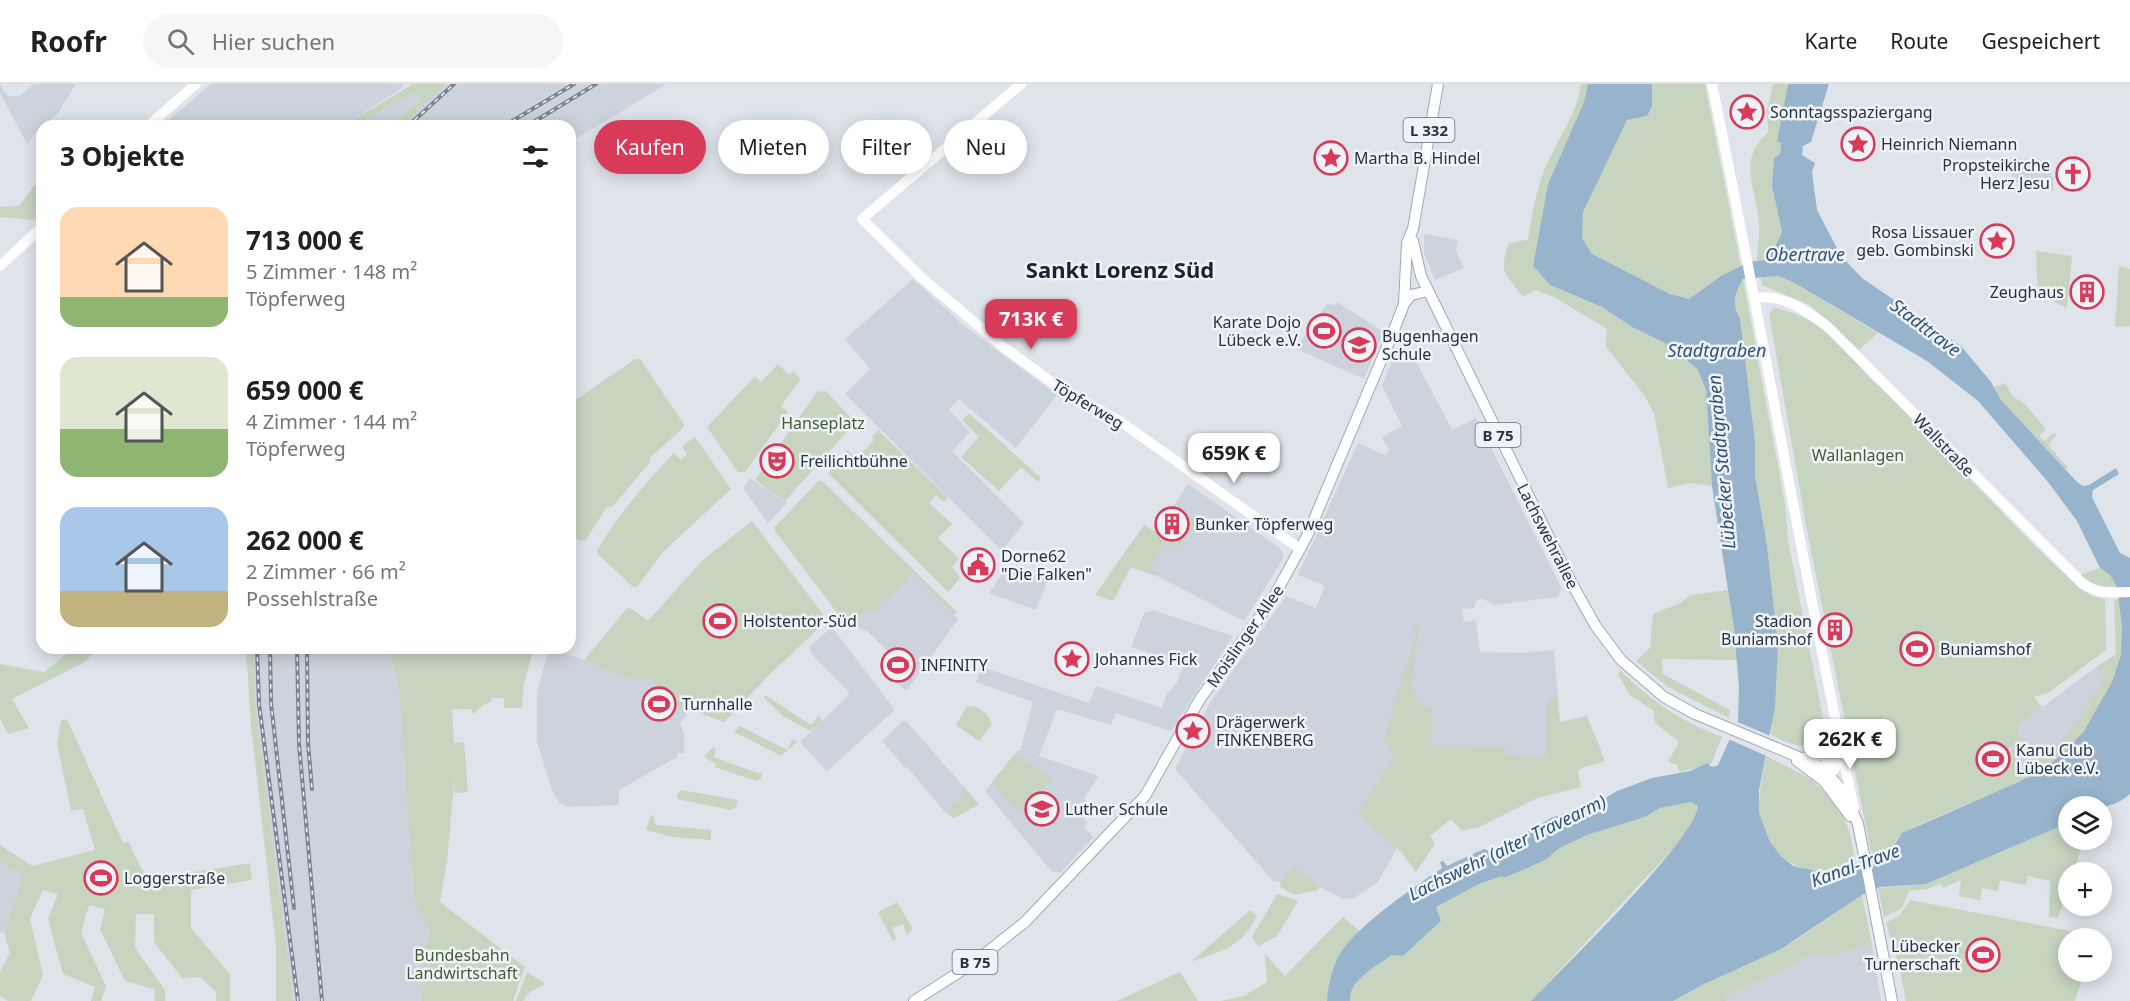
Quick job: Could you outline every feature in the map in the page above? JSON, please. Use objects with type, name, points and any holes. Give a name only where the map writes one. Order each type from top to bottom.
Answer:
[{"type":"main road","points":[[155,120],[196,84]]},
{"type":"main road","name":"Töpferweg","points":[[1021,84],[862,219],[922,278],[1006,349],[1057,386],[1121,422],[1300,549]]},
{"type":"main road","name":"Moislinger Allee","points":[[1437,103],[1438,84]]},
{"type":"main road","name":"Moislinger Allee","points":[[914,1001],[972,964],[1025,922],[1145,796],[1200,699],[1261,616],[1300,549],[1404,304],[1407,243],[1413,229],[1437,103],[1443,84]]},
{"type":"main road","points":[[1712,84],[1749,259],[1836,728],[1839,760],[1824,775]]},
{"type":"main road","name":"Lachswehrallee","points":[[1413,229],[1416,263],[1428,291],[1537,515],[1595,625],[1621,660],[1640,679],[1679,706],[1787,753],[1824,775],[1859,834]]},
{"type":"main road","points":[[0,266],[36,233]]},
{"type":"main road","points":[[1404,304],[1411,295],[1428,291]]},
{"type":"main road","name":"Wallstraße","points":[[1756,298],[1768,297],[1793,304],[1828,327],[2076,577],[2094,591],[2130,592]]},
{"type":"main road","points":[[1804,758],[1822,755],[1837,747]]},
{"type":"main road","points":[[1837,747],[1856,814]]},
{"type":"main road","name":"Lachswehrallee","points":[[1787,753],[1804,758],[1844,792],[1856,814]]},
{"type":"main road","name":"B 75","points":[[1856,814],[1892,1001]]},
{"type":"shaded area","points":[[34,84],[76,84],[59,112],[50,120],[36,120],[36,132],[27,144],[0,93],[0,85],[8,96],[20,96]]},
{"type":"shaded area","points":[[211,84],[403,84],[402,88],[352,120],[169,120]]},
{"type":"shaded area","points":[[446,84],[667,84],[607,120],[594,120],[594,128],[577,138],[576,120],[408,120]]},
{"type":"shaded area","points":[[416,91],[421,97],[396,120],[365,120]]},
{"type":"shaded area","points":[[2012,158],[2048,160],[2047,168],[2053,178],[2054,191],[2012,182]]},
{"type":"shaded area","points":[[1424,234],[1458,240],[1456,251],[1464,268],[1435,280],[1424,253]]},
{"type":"shaded area","points":[[913,279],[963,325],[1057,395],[1016,448],[959,399],[949,409],[970,432],[952,451],[1024,523],[1002,551],[845,394],[870,369],[845,339]]},
{"type":"shaded area","name":"Bugenhagen Schule","points":[[1337,302],[1380,330],[1382,335],[1364,379],[1299,350],[1301,341],[1328,303],[1334,306]]},
{"type":"shaded area","points":[[1395,354],[1417,363],[1452,430],[1476,418],[1562,589],[1557,597],[1495,605],[1481,598],[1476,601],[1474,608],[1462,609],[1464,622],[1476,620],[1480,652],[1522,653],[1554,650],[1560,722],[1570,761],[1399,845],[1378,882],[1354,898],[1343,899],[1320,887],[1294,866],[1281,882],[1273,881],[1175,769],[1210,703],[1286,596],[1316,608],[1325,586],[1298,575],[1358,443],[1385,455],[1389,450],[1382,437],[1402,426],[1382,385]]},
{"type":"shaded area","points":[[750,478],[787,503],[768,523],[745,491],[744,487]]},
{"type":"shaded area","points":[[1188,484],[1280,548],[1283,553],[1283,559],[1244,621],[1159,577],[1160,574],[1151,569],[1165,540],[1197,521],[1174,505]]},
{"type":"shaded area","points":[[752,521],[825,617],[824,623],[724,722],[695,711],[683,710],[687,715],[680,723],[684,734],[684,753],[677,753],[677,757],[619,790],[619,805],[567,807],[559,802],[552,790],[537,742],[537,692],[547,654],[566,654],[584,660],[628,607],[648,621],[703,560]]},
{"type":"shaded area","points":[[1008,566],[1048,579],[1036,610],[989,593]]},
{"type":"shaded area","points":[[913,573],[958,619],[908,689],[904,690],[888,672],[895,659],[867,631],[847,624],[867,609],[873,614],[877,603],[881,599],[885,602]]},
{"type":"shaded area","points":[[1152,610],[1233,636],[1171,731],[1116,713],[1111,725],[1057,709],[1039,756],[1099,776],[1084,798],[1089,804],[1079,814],[1088,822],[1084,827],[1094,837],[1061,872],[1052,872],[985,791],[1017,751],[1020,751],[1033,702],[976,682],[982,667],[1089,703],[1096,686],[1162,708],[1167,693],[1176,684],[1184,665],[1131,647],[1144,613]]},
{"type":"shaded area","points":[[832,627],[895,710],[827,771],[800,742],[848,696],[849,692],[814,657],[809,647]]},
{"type":"shaded area","points":[[254,654],[391,654],[399,692],[414,898],[429,928],[421,1001],[293,1001],[255,701]]},
{"type":"shaded area","points":[[2096,667],[2106,676],[2087,711],[2054,750],[2023,771],[2009,748],[2020,741],[2017,726]]},
{"type":"shaded area","points":[[903,721],[907,722],[979,804],[954,818],[945,812],[882,741]]},
{"type":"shaded area","points":[[0,861],[23,876],[4,932],[0,933]]},
{"type":"shaded area","points":[[1872,944],[1881,1001],[1725,1001],[1726,996],[1793,966],[1809,954],[1826,958]]},
{"type":"green space","points":[[413,84],[446,84],[408,120],[397,120],[421,98],[416,92],[365,120],[353,120]]},
{"type":"green space","points":[[1581,84],[1588,84],[1584,102],[1548,184],[1533,266],[1550,285],[1602,307],[1632,327],[1673,347],[1698,370],[1706,390],[1712,486],[1690,483],[1668,488],[1654,414],[1645,396],[1606,347],[1607,329],[1554,297],[1536,290],[1523,297],[1505,272],[1504,261],[1509,243],[1528,240],[1541,179],[1576,105]]},
{"type":"green space","points":[[1652,84],[1705,84],[1741,267],[1721,276],[1689,299],[1670,294],[1592,254],[1581,236],[1583,213],[1600,171],[1627,120],[1647,116],[1652,107]]},
{"type":"green space","points":[[1773,84],[1788,84],[1778,142],[1781,143],[1780,154],[1774,158],[1772,186],[1782,232],[1768,259],[1757,260],[1759,222],[1752,186],[1751,163],[1759,142],[1768,133],[1767,111]]},
{"type":"green space","points":[[35,185],[36,218],[0,217],[0,207],[19,206]]},
{"type":"green space","points":[[2036,251],[2072,256],[2067,308],[2047,298],[2045,303],[2042,298],[2037,278]]},
{"type":"green space","points":[[2119,266],[2130,269],[2130,326],[2115,327]]},
{"type":"green space","points":[[1778,276],[1793,282],[1878,333],[1859,350],[1810,305],[1762,285],[1761,278]]},
{"type":"green space","points":[[1743,279],[1785,504],[1788,540],[1826,734],[1822,744],[1815,746],[1795,745],[1771,735],[1778,645],[1767,545],[1755,475],[1755,441],[1740,318],[1735,303],[1736,294]]},
{"type":"green space","name":"Wallanlagen","points":[[1774,308],[1809,320],[1829,334],[1869,378],[1881,387],[2032,543],[2079,588],[2092,596],[2105,599],[2106,650],[2048,693],[2034,697],[2042,707],[2017,726],[2020,741],[2009,749],[2023,770],[2051,750],[2072,729],[2105,676],[2096,667],[2116,654],[2114,600],[2119,599],[2122,640],[2118,670],[2092,720],[2066,750],[2053,763],[2023,781],[1905,832],[1887,854],[1873,862],[1806,525],[1769,314]]},
{"type":"green space","points":[[635,359],[640,359],[685,426],[650,458],[650,462],[613,506],[606,508],[586,540],[581,541],[576,538],[576,400]]},
{"type":"green space","points":[[778,364],[789,375],[793,372],[801,379],[781,406],[788,412],[745,472],[738,472],[707,427],[755,376],[761,382]]},
{"type":"green space","points":[[2005,383],[2013,397],[2023,402],[2046,429],[2039,436],[2044,441],[2054,433],[2057,434],[2048,445],[2068,468],[2065,469],[2001,400],[1994,387]]},
{"type":"green space","name":"Hanseplatz","points":[[826,391],[852,419],[852,426],[785,501],[755,480],[817,392]]},
{"type":"green space","points":[[969,413],[1041,478],[1038,482],[1021,467],[999,491],[961,457],[979,437],[962,420]]},
{"type":"green space","points":[[878,430],[948,498],[944,502],[936,495],[929,503],[952,524],[938,538],[959,559],[952,567],[960,578],[948,592],[828,473],[847,450],[857,458],[874,440],[872,437]]},
{"type":"green space","points":[[695,437],[731,489],[663,552],[637,587],[633,587],[598,554],[597,550],[623,511],[643,487],[674,453],[681,460],[687,454],[682,446]]},
{"type":"green space","points":[[818,481],[822,481],[957,612],[954,615],[913,573],[885,603],[881,599],[878,602],[881,606],[873,614],[867,609],[857,619],[854,616],[845,623],[775,531],[775,527]]},
{"type":"green space","points":[[1174,505],[1197,521],[1178,548],[1165,541],[1151,569],[1160,574],[1159,577],[1131,567],[1113,601],[1095,595],[1144,525],[1155,532],[1161,516]]},
{"type":"green space","name":"Holstentor-Süd","points":[[752,521],[825,617],[824,623],[724,722],[695,711],[682,710],[650,679],[634,680],[585,660],[628,607],[648,621],[703,560]]},
{"type":"green space","points":[[2100,568],[2110,575],[2117,587],[2096,586],[2080,575]]},
{"type":"green space","points":[[1728,590],[1738,660],[1662,659],[1663,674],[1730,710],[1729,718],[1668,687],[1636,661],[1650,648],[1653,614],[1680,603],[1691,595]]},
{"type":"green space","points":[[1415,627],[1419,627],[1412,686],[1414,696],[1420,704],[1431,708],[1431,745],[1505,746],[1505,756],[1547,757],[1547,701],[1557,696],[1560,722],[1587,716],[1605,761],[1578,771],[1581,787],[1537,798],[1479,827],[1462,831],[1451,819],[1430,836],[1435,844],[1416,872],[1402,853],[1358,814],[1394,756],[1384,738],[1415,640]]},
{"type":"green space","points":[[66,654],[93,654],[83,663],[12,699],[29,728],[8,734],[0,719],[0,664],[44,672]]},
{"type":"green space","points":[[246,654],[254,654],[255,701],[293,1001],[276,1001],[276,946],[251,725]]},
{"type":"green space","name":"Bundesbahn Landwirtschaft","points":[[391,654],[532,654],[524,683],[522,708],[504,708],[504,698],[492,698],[491,702],[483,705],[473,714],[471,709],[452,709],[454,745],[454,743],[464,742],[468,792],[454,793],[455,772],[447,861],[440,902],[525,967],[513,1001],[421,1001],[429,928],[414,898],[399,692]]},
{"type":"green space","points":[[1621,671],[1668,710],[1722,737],[1711,764],[1680,772],[1677,765],[1668,762],[1679,742],[1655,723],[1654,711],[1630,695],[1618,674]]},
{"type":"green space","points":[[765,695],[811,725],[819,715],[822,721],[810,731],[783,716],[764,698]]},
{"type":"green space","points":[[967,706],[982,710],[992,724],[979,741],[956,725]]},
{"type":"green space","points":[[67,719],[123,843],[129,842],[140,867],[151,879],[250,863],[252,880],[191,890],[191,928],[230,974],[230,1001],[216,1001],[216,992],[200,977],[182,978],[154,942],[154,914],[136,914],[135,948],[165,990],[165,1001],[155,1001],[154,989],[125,981],[100,930],[105,909],[89,905],[81,933],[106,986],[101,1001],[91,1001],[95,987],[63,974],[48,919],[58,894],[43,890],[30,919],[43,975],[31,1001],[8,1001],[0,996],[0,972],[10,953],[4,932],[23,876],[0,861],[0,845],[32,866],[95,850],[83,809],[71,811],[57,743],[61,721]]},
{"type":"green space","points":[[740,726],[787,750],[793,739],[797,742],[781,756],[734,732]]},
{"type":"green space","points":[[713,747],[716,748],[714,757],[760,774],[763,771],[761,778],[756,781],[715,767],[716,764],[704,757]]},
{"type":"green space","points":[[1015,754],[1053,779],[1018,812],[992,782]]},
{"type":"green space","points":[[1766,756],[1811,779],[1832,799],[1843,815],[1850,834],[1857,869],[1824,873],[1808,870],[1793,864],[1770,844],[1759,812]]},
{"type":"green space","points":[[964,788],[979,804],[954,818],[946,811],[964,796],[961,791]]},
{"type":"green space","points":[[681,790],[738,800],[736,807],[731,810],[677,799]]},
{"type":"green space","points":[[1691,802],[1698,806],[1698,813],[1681,840],[1531,1001],[1350,1001],[1358,981],[1392,955],[1403,956],[1441,921],[1436,907],[1479,884],[1547,859],[1558,849],[1587,835],[1645,817],[1660,808]]},
{"type":"green space","points":[[651,815],[654,816],[654,822],[657,825],[711,830],[711,840],[672,837],[646,830]]},
{"type":"green space","points":[[2058,827],[2058,850],[2081,850],[2077,862],[2058,862],[2058,918],[2049,917],[2050,881],[2028,876],[2026,885],[2000,880],[1998,891],[1982,888],[1980,900],[1959,896],[1961,880],[1943,888],[1941,884],[1927,889],[1909,891],[1902,908],[1884,917],[1878,888],[1926,884]]},
{"type":"green space","points":[[1294,866],[1320,887],[1318,890],[1294,895],[1281,887],[1280,883]]},
{"type":"green space","points":[[1277,894],[1298,901],[1277,936],[1258,946],[1252,937]]},
{"type":"green space","points":[[1862,895],[1872,944],[1826,958],[1809,954],[1793,966],[1726,996],[1725,1001],[1673,1001],[1796,940]]},
{"type":"green space","name":"Lübecker Turnerschaft","points":[[1910,900],[2058,929],[2058,982],[2081,982],[2075,1001],[1906,1001],[1900,970],[1886,923],[1900,915]]},
{"type":"green space","points":[[897,902],[913,929],[907,935],[903,924],[892,928],[897,939],[893,941],[878,912]]},
{"type":"green space","points":[[1250,910],[1257,916],[1251,927],[1238,941],[1222,951],[1191,962]]},
{"type":"green space","points":[[1343,917],[1361,932],[1339,955],[1327,1001],[1221,1001],[1244,996],[1267,982],[1265,954],[1285,976]]},
{"type":"green space","points":[[527,972],[545,984],[529,993],[523,1001],[516,1001]]},
{"type":"green space","points":[[1180,972],[1198,1001],[1117,1001]]},
{"type":"water","points":[[1588,84],[1652,84],[1652,107],[1647,116],[1627,120],[1583,212],[1582,238],[1592,254],[1670,294],[1689,299],[1721,276],[1749,262],[1769,259],[1782,232],[1772,186],[1774,158],[1780,154],[1781,143],[1777,142],[1788,84],[1829,84],[1811,142],[1803,146],[1802,155],[1815,163],[1812,172],[1817,210],[1841,256],[1862,278],[1961,346],[1991,382],[2001,400],[2077,482],[2083,486],[2089,485],[2116,468],[2119,474],[2093,490],[2092,497],[2120,553],[2130,558],[2130,794],[2112,805],[2112,796],[2058,796],[2058,827],[1926,884],[1880,887],[1862,895],[1781,949],[1704,984],[1673,1001],[1531,1001],[1652,874],[1691,823],[1698,806],[1691,802],[1660,808],[1645,817],[1587,835],[1558,849],[1547,859],[1504,878],[1502,876],[1479,884],[1436,907],[1441,921],[1403,956],[1392,955],[1365,975],[1354,987],[1350,1001],[1327,1001],[1332,973],[1344,948],[1376,916],[1442,868],[1440,862],[1443,861],[1447,866],[1484,849],[1489,851],[1507,844],[1551,818],[1597,803],[1617,791],[1652,778],[1690,771],[1707,763],[1712,767],[1718,765],[1738,721],[1739,687],[1734,629],[1712,486],[1706,390],[1698,370],[1673,347],[1632,327],[1602,307],[1550,285],[1533,266],[1548,184],[1584,102]],"holes":[[[1778,276],[1793,282],[1927,361],[1978,401],[2048,482],[2077,521],[2100,568],[2110,575],[2117,587],[2122,627],[2121,655],[2112,682],[2084,731],[2063,754],[2041,770],[2019,782],[1902,833],[1886,857],[1852,870],[1825,873],[1793,866],[1770,842],[1759,813],[1759,790],[1775,707],[1778,645],[1767,545],[1755,475],[1755,441],[1740,318],[1736,308],[1735,298],[1738,289],[1743,279]]]},
{"type":"pier","points":[[1735,721],[1773,737],[1769,757],[1728,739]]},
{"type":"railway","points":[[415,120],[454,84]]},
{"type":"railway","points":[[514,120],[574,84]]},
{"type":"railway","points":[[537,120],[596,84]]},
{"type":"railway","points":[[257,654],[259,704],[298,1001]]},
{"type":"railway","points":[[270,654],[271,703],[294,908]]},
{"type":"railway","points":[[297,654],[299,744],[322,1001]]},
{"type":"railway","points":[[307,654],[308,743],[312,789]]},
{"type":"place","name":"Sonntagsspaziergang","points":[[1747,112]]},
{"type":"place","name":"Heinrich Niemann","points":[[1858,144]]},
{"type":"place","name":"Martha B. Hindel","points":[[1331,158]]},
{"type":"place","name":"Propsteikirche Herz Jesu","points":[[2073,174]]},
{"type":"place","name":"Rosa Lissauer geb. Gombinski","points":[[1997,241]]},
{"type":"place","name":"Zeughaus","points":[[2087,292]]},
{"type":"place","name":"Karate Dojo Lübeck e.V.","points":[[1324,331]]},
{"type":"place","name":"Bugenhagen Schule","points":[[1359,345]]},
{"type":"place","name":"Freilichtbühne","points":[[777,461]]},
{"type":"place","name":"Bunker Töpferweg","points":[[1172,524]]},
{"type":"place","name":"Dorne62 \"Die Falken\"","points":[[978,565]]},
{"type":"place","name":"Holstentor-Süd","points":[[720,621]]},
{"type":"place","name":"Stadion Buniamshof","points":[[1835,630]]},
{"type":"place","name":"Buniamshof","points":[[1917,649]]},
{"type":"place","name":"Johannes Fick","points":[[1072,659]]},
{"type":"place","name":"INFINITY","points":[[898,665]]},
{"type":"place","name":"Turnhalle","points":[[659,704]]},
{"type":"place","name":"Drägerwerk FINKENBERG","points":[[1193,731]]},
{"type":"place","name":"Kanu Club Lübeck e.V.","points":[[1993,759]]},
{"type":"place","name":"Luther Schule","points":[[1042,809]]},
{"type":"place","name":"Loggerstraße","points":[[101,878]]},
{"type":"place","name":"Lübecker Turnerschaft","points":[[1983,955]]},
{"type":"district","name":"Sankt Lorenz Süd","points":[[1120,269]]},
{"type":"water label","name":"Obertrave","points":[[1805,254]]},
{"type":"water label","name":"Stadttrave","points":[[1926,327]]},
{"type":"water label","name":"Stadtgraben","points":[[1717,350]]},
{"type":"water label","name":"Lübecker Stadtgraben","points":[[1721,462]]},
{"type":"water label","name":"Lachswehr (alter Travearm)","points":[[1507,847]]},
{"type":"water label","name":"Kanal-Trave","points":[[1855,865]]}]
